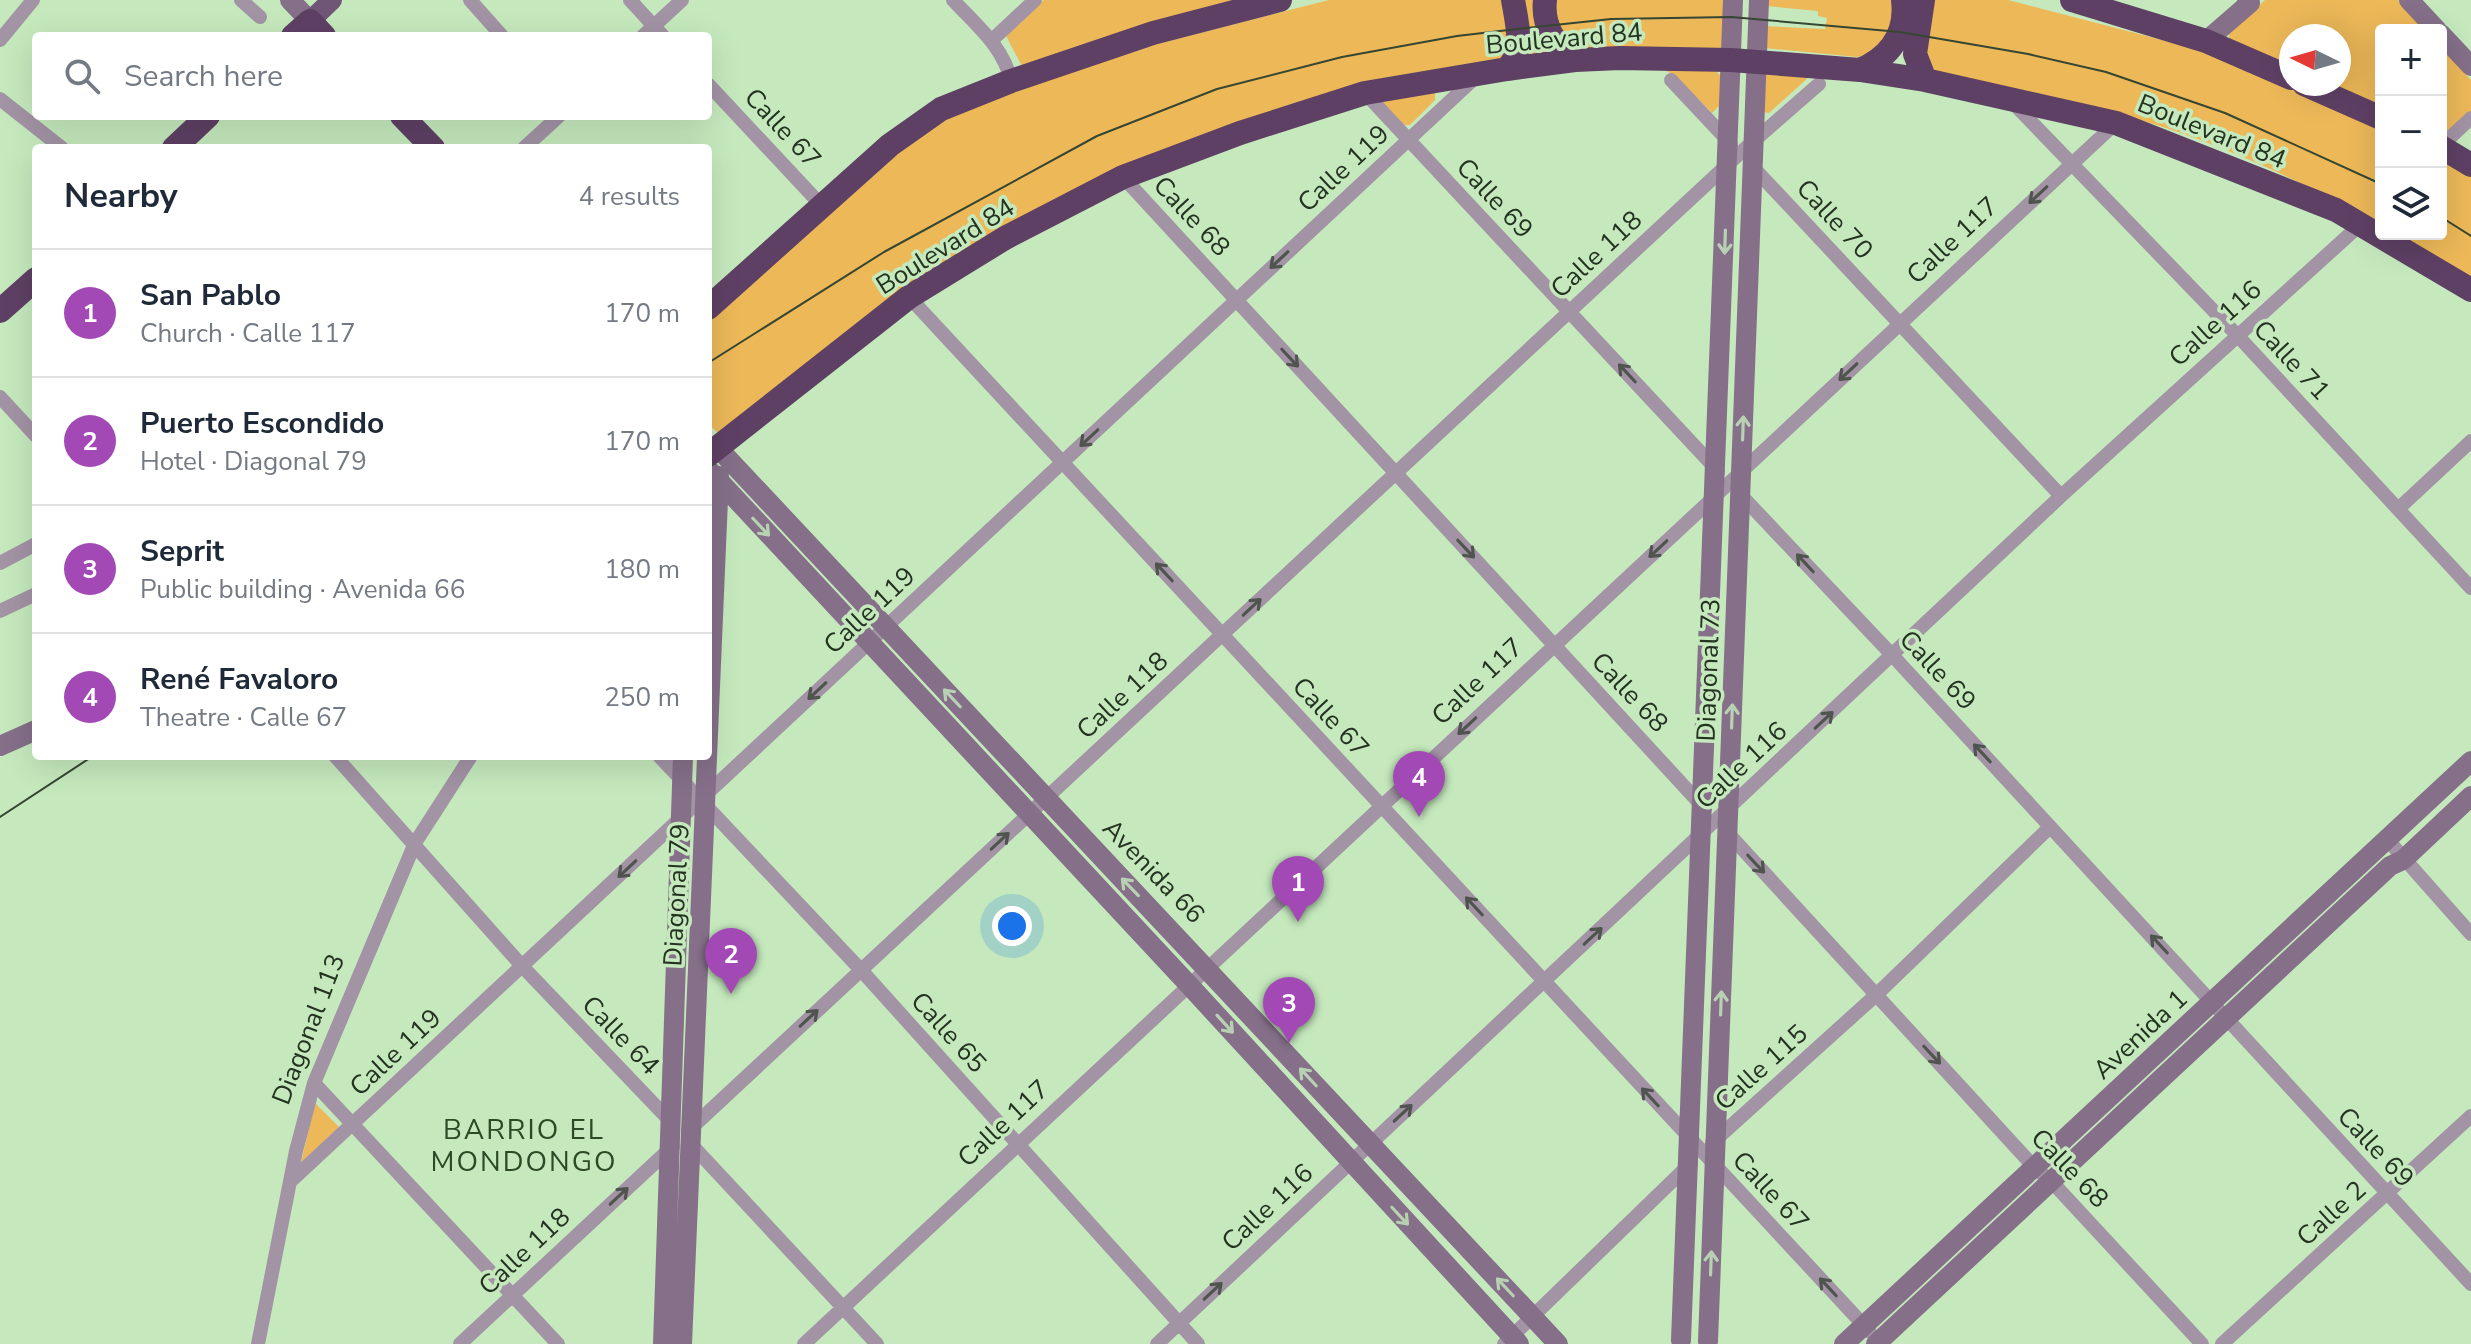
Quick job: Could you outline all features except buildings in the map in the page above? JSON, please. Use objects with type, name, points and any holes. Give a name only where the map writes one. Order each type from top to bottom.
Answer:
[{"type":"highway","points":[[712,304],[890,145],[941,109],[1011,81],[1153,33],[1280,0]]},
{"type":"highway","points":[[1507,69],[1518,52],[1513,0]]},
{"type":"highway","points":[[1545,0],[1547,26],[1554,41],[1575,60]]},
{"type":"highway","points":[[1860,70],[1881,58],[1896,40],[1904,18],[1903,0]]},
{"type":"highway","points":[[1923,0],[1915,54],[1925,80]]},
{"type":"highway","points":[[2072,0],[2206,41],[2279,73]]},
{"type":"highway","name":"Boulevard 84","points":[[712,459],[909,297],[1005,238],[1123,177],[1240,133],[1365,93],[1575,60],[1731,60],[1860,70],[2008,97],[2116,123],[2332,208],[2471,290]]},
{"type":"highway","points":[[2331,96],[2375,115]]},
{"type":"highway","points":[[178,144],[204,120]]},
{"type":"highway","points":[[406,120],[429,144]]},
{"type":"highway","points":[[2447,150],[2471,165]]},
{"type":"highway","points":[[0,311],[32,283]]},
{"type":"main road","points":[[290,0],[309,31],[332,0]]},
{"type":"main road","name":"Diagonal 73","points":[[1733,0],[1731,60],[1741,153]]},
{"type":"main road","name":"Diagonal 73","points":[[1678,1342],[1702,1153],[1741,153],[1757,61],[1759,0]]},
{"type":"main road","points":[[2409,0],[2432,24]]},
{"type":"main road","points":[[2206,41],[2250,1]]},
{"type":"main road","points":[[2447,40],[2471,66]]},
{"type":"main road","name":"Avenida 66","points":[[712,459],[886,628],[1558,1344]]},
{"type":"main road","name":"Avenida 66","points":[[712,459],[869,643],[1189,985],[1512,1342]]},
{"type":"main road","points":[[0,746],[32,732]]},
{"type":"main road","name":"Diagonal 79","points":[[682,1344],[683,760]]},
{"type":"main road","name":"Diagonal 79","points":[[663,1344],[681,1136],[706,760]]},
{"type":"main road","name":"Avenida 1","points":[[1844,1344],[2471,761]]},
{"type":"main road","name":"Avenida 1","points":[[1878,1343],[2390,866],[2403,860],[2471,796]]},
{"type":"main road","name":"Diagonal 73","points":[[1702,1153],[1713,1343]]},
{"type":"main road","points":[[1678,1342],[1713,1343]]},
{"type":"street","points":[[0,40],[33,0]]},
{"type":"street","points":[[241,0],[260,17]]},
{"type":"street","points":[[470,0],[498,32]]},
{"type":"street","points":[[630,0],[652,32]]},
{"type":"street","points":[[654,32],[682,0]]},
{"type":"street","points":[[953,0],[1005,59],[1011,81]]},
{"type":"street","points":[[991,41],[1035,0]]},
{"type":"street","name":"Calle 119","points":[[290,1182],[705,799],[1480,73]]},
{"type":"street","name":"Calle 70","points":[[1671,80],[2061,496]]},
{"type":"street","name":"Calle 118","points":[[460,1344],[1569,312],[1819,84]]},
{"type":"street","name":"Calle 67","points":[[712,88],[822,206]]},
{"type":"street","name":"Calle 69","points":[[1365,93],[1893,656],[2471,1284]]},
{"type":"street","name":"Calle 71","points":[[2008,97],[2237,335],[2471,588]]},
{"type":"street","points":[[0,99],[57,144]]},
{"type":"street","points":[[2447,140],[2471,118]]},
{"type":"street","points":[[528,144],[555,120]]},
{"type":"street","name":"Calle 117","points":[[804,1344],[2116,123]]},
{"type":"street","name":"Calle 68","points":[[1123,177],[2035,1168],[2052,1182],[2202,1344]]},
{"type":"street","name":"Calle 116","points":[[1157,1344],[2061,496],[2361,224]]},
{"type":"street","name":"Calle 67","points":[[909,297],[1864,1324],[1878,1343]]},
{"type":"street","points":[[0,397],[32,432]]},
{"type":"street","points":[[2398,509],[2471,441]]},
{"type":"street","points":[[0,563],[32,546]]},
{"type":"street","points":[[0,611],[32,596]]},
{"type":"street","name":"Calle 64","points":[[339,760],[522,966],[877,1344]]},
{"type":"street","name":"Diagonal 113","points":[[258,1344],[305,1112],[314,1083],[415,843],[468,760]]},
{"type":"street","name":"Calle 65","points":[[663,760],[705,799],[1198,1344]]},
{"type":"street","name":"Calle 115","points":[[1512,1342],[1532,1316],[1702,1153],[1876,995],[2050,827]]},
{"type":"street","points":[[2386,838],[2471,934]]},
{"type":"street","points":[[314,1083],[558,1344]]},
{"type":"street","name":"Calle 2","points":[[2222,1344],[2471,1116]]},
{"type":"shaded area","points":[[1044,0],[1251,0],[1024,70],[1005,34]]},
{"type":"shaded area","points":[[1329,0],[1510,0],[1505,61],[1118,170],[718,433],[712,428],[712,317],[898,151],[947,116],[1157,44]]},
{"type":"shaded area","points":[[1519,0],[1537,0],[1555,56],[1524,59]]},
{"type":"shaded area","points":[[1553,0],[1724,0],[1722,49],[1583,55],[1563,43]]},
{"type":"shaded area","points":[[1766,0],[1895,0],[1895,25],[1875,52],[1857,57],[1764,48],[1765,26],[1825,29],[1827,18],[1818,16],[1818,11],[1766,6]]},
{"type":"shaded area","points":[[1932,0],[2008,0],[2193,48],[2279,82],[2279,96],[2312,96],[2375,126],[2375,224],[2253,161],[2184,134],[2094,108],[1931,74],[1922,60]]},
{"type":"shaded area","points":[[2265,0],[2398,0],[2420,24],[2375,24],[2375,109],[2346,96],[2351,96],[2351,24],[2279,24],[2279,66],[2229,43],[2229,34]]},
{"type":"shaded area","points":[[2447,54],[2471,80],[2471,113],[2447,132]]},
{"type":"shaded area","points":[[1663,69],[1714,69],[1723,78],[1723,102],[1712,113],[1675,76]]},
{"type":"shaded area","points":[[1767,71],[1810,76],[1769,113],[1763,112],[1759,80]]},
{"type":"shaded area","points":[[1435,91],[1435,100],[1410,125],[1400,125],[1378,101]]},
{"type":"shaded area","points":[[2447,163],[2471,177],[2471,281],[2402,240],[2447,240]]},
{"type":"shaded area","points":[[315,1103],[339,1127],[301,1163]]},
{"type":"tram line","points":[[712,360],[884,252],[1097,136],[1217,89],[1342,57],[1457,36],[1517,29],[1611,19],[1731,17],[1900,32],[2028,54],[2106,72],[2225,113],[2375,181]]},
{"type":"tram line","points":[[2447,221],[2471,236]]},
{"type":"tram line","points":[[0,817],[87,760]]},
{"type":"place","name":"René Favaloro","points":[[1419,817]]},
{"type":"place","name":"San Pablo","points":[[1298,922]]},
{"type":"place","name":"Puerto Escondido","points":[[731,994]]},
{"type":"place","name":"Seprit","points":[[1289,1043]]},
{"type":"district","name":"BARRIO EL MONDONGO","points":[[524,1145]]}]
